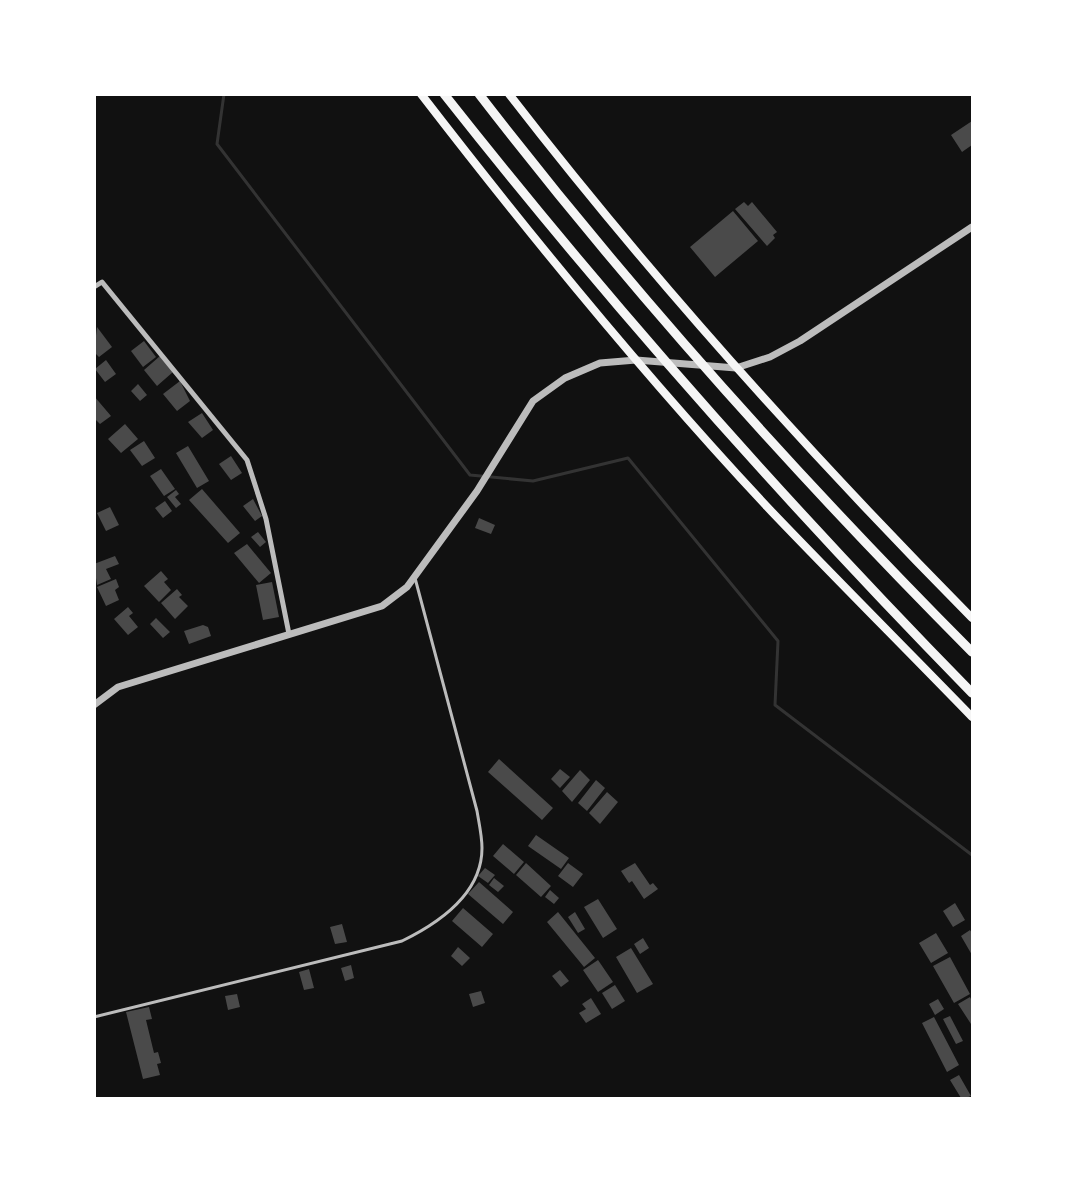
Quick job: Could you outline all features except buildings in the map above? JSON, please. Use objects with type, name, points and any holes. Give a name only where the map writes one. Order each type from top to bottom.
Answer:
[{"type":"main road","points":[[421,94],[491,185],[636,360],[772,511],[972,717]]},
{"type":"main road","points":[[444,94],[526,199],[793,506],[972,693]]},
{"type":"main road","points":[[479,94],[543,177],[705,367],[791,464],[972,652]]},
{"type":"main road","points":[[509,94],[562,163],[736,368],[969,609],[972,618]]},
{"type":"street","points":[[94,705],[118,687],[382,606],[407,587],[477,491],[533,401],[565,378],[600,363],[636,360],[736,368],[770,357],[800,341],[972,227]]},
{"type":"street","points":[[94,287],[102,282],[247,460],[266,519],[289,634]]},
{"type":"lane","points":[[94,1017],[402,941],[429,928],[458,904],[474,879],[482,849],[478,820],[414,576]]},
{"type":"waterway","points":[[224,94],[217,144],[470,475],[533,481],[628,458],[778,641],[775,705],[972,855]]}]
